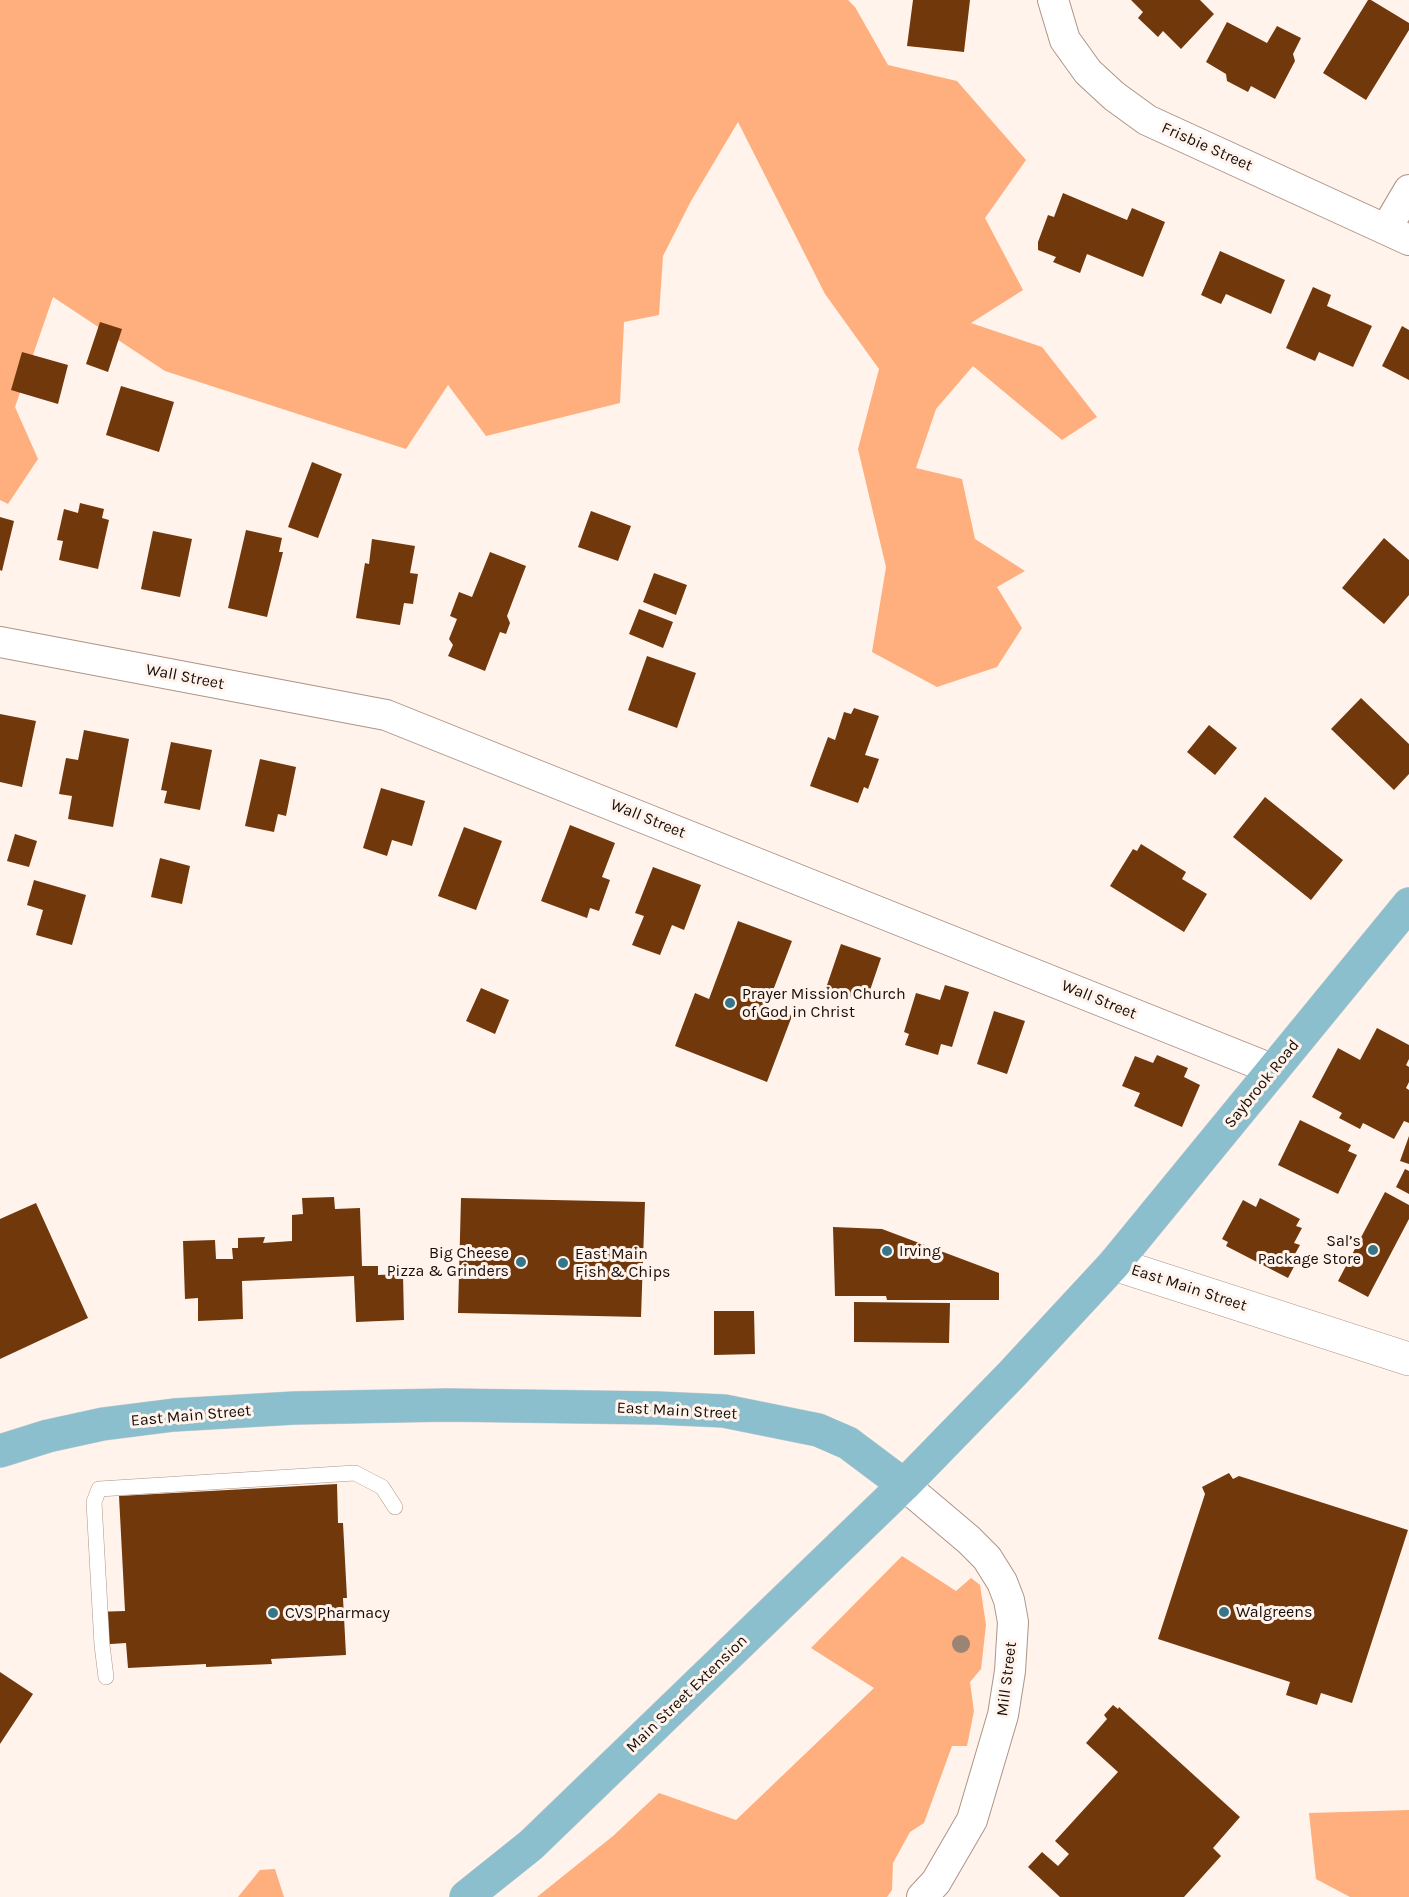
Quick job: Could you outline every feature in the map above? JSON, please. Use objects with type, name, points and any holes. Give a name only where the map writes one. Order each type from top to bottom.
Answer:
[{"type":"main road","name":"Saybrook Road","points":[[1114,1264],[1409,904]]},
{"type":"main road","name":"East Main Street","points":[[0,1451],[48,1436],[103,1424],[174,1415],[332,1407],[647,1408],[724,1411],[818,1430],[848,1443],[903,1485],[1012,1374],[1114,1264],[1409,1359]]},
{"type":"main road","name":"Main Street Extension","points":[[466,1897],[531,1845],[903,1485]]},
{"type":"street","name":"Frisbie Street","points":[[1053,0],[1065,40],[1088,72],[1114,96],[1147,120],[1397,234]]},
{"type":"street","points":[[1397,234],[1409,190]]},
{"type":"street","name":"Wall Street","points":[[0,642],[386,715],[1275,1070]]},
{"type":"street","name":"Mill Street","points":[[903,1485],[969,1539],[987,1558],[1002,1582],[1009,1600],[1013,1622],[1004,1715],[972,1820],[936,1882],[922,1897]]},
{"type":"lane","points":[[106,1677],[102,1645],[94,1502],[99,1489],[354,1473],[382,1487],[395,1507]]},
{"type":"shaded area","points":[[0,0],[848,0],[855,7],[888,65],[957,81],[1026,160],[985,218],[1023,290],[971,323],[1042,347],[1097,417],[1062,440],[973,366],[936,409],[916,468],[962,479],[975,539],[1025,571],[997,587],[1022,628],[997,667],[937,687],[872,652],[886,567],[858,449],[879,369],[825,294],[738,122],[691,201],[663,256],[659,315],[624,322],[620,403],[486,436],[448,385],[406,449],[165,371],[53,297],[15,407],[38,459],[8,504],[0,500]]},
{"type":"shaded area","points":[[902,1556],[956,1591],[971,1578],[980,1585],[986,1625],[981,1669],[970,1682],[974,1711],[967,1746],[952,1746],[924,1823],[910,1832],[893,1863],[892,1890],[887,1897],[537,1897],[613,1836],[659,1793],[736,1820],[874,1688],[811,1648]]},
{"type":"shaded area","points":[[1409,1810],[1409,1897],[1350,1897],[1316,1879],[1309,1813]]},
{"type":"shaded area","points":[[275,1869],[284,1897],[238,1897],[260,1870]]},
{"type":"building","points":[[913,0],[970,0],[964,52],[907,46]]},
{"type":"building","points":[[1131,0],[1200,0],[1214,14],[1181,49],[1163,31],[1158,37],[1138,18],[1143,12]]},
{"type":"building","points":[[1368,0],[1409,23],[1409,30],[1366,100],[1323,73]]},
{"type":"building","points":[[1227,22],[1267,43],[1277,26],[1301,38],[1293,54],[1295,61],[1275,99],[1251,86],[1248,92],[1227,81],[1226,74],[1206,62]]},
{"type":"building","points":[[1063,193],[1127,220],[1132,208],[1165,222],[1143,277],[1087,254],[1080,273],[1053,262],[1056,257],[1038,250],[1038,242],[1048,215],[1054,217]]},
{"type":"building","points":[[1220,251],[1285,280],[1271,314],[1226,294],[1221,304],[1201,295]]},
{"type":"building","points":[[1313,287],[1331,295],[1327,306],[1372,326],[1353,367],[1319,352],[1315,361],[1286,348]]},
{"type":"building","points":[[100,322],[122,329],[108,372],[86,364]]},
{"type":"building","points":[[1402,326],[1409,330],[1409,380],[1382,366]]},
{"type":"building","points":[[22,352],[68,365],[58,404],[11,390]]},
{"type":"building","points":[[121,386],[174,402],[159,452],[106,435]]},
{"type":"building","points":[[312,462],[342,474],[318,538],[288,527]]},
{"type":"building","points":[[80,503],[104,509],[102,518],[109,520],[98,569],[59,560],[63,541],[57,540],[64,509],[78,513]]},
{"type":"building","points":[[591,511],[631,526],[618,561],[578,547]]},
{"type":"building","points":[[0,517],[14,521],[2,571],[0,570]]},
{"type":"building","points":[[246,530],[282,538],[279,552],[283,552],[267,617],[228,608]]},
{"type":"building","points":[[153,531],[192,539],[180,597],[141,589]]},
{"type":"building","points":[[1384,538],[1409,560],[1409,595],[1384,624],[1342,588]]},
{"type":"building","points":[[372,539],[415,546],[410,573],[418,574],[413,604],[404,603],[400,625],[356,618],[365,563],[369,564]]},
{"type":"building","points":[[490,552],[526,566],[507,616],[510,623],[506,634],[500,632],[485,671],[448,656],[453,645],[449,639],[457,619],[450,616],[459,592],[472,597]]},
{"type":"building","points":[[654,573],[687,585],[676,615],[643,602]]},
{"type":"building","points":[[639,609],[673,622],[663,648],[629,634]]},
{"type":"building","points":[[647,656],[696,673],[677,728],[628,710]]},
{"type":"building","points":[[1361,698],[1409,744],[1409,774],[1394,790],[1331,729]]},
{"type":"building","points":[[854,708],[879,716],[865,755],[879,759],[868,789],[864,787],[858,803],[810,786],[828,737],[835,740],[844,712],[851,714]]},
{"type":"building","points":[[0,714],[36,721],[22,787],[0,782]]},
{"type":"building","points":[[1209,725],[1237,748],[1215,775],[1187,752]]},
{"type":"building","points":[[84,730],[129,739],[113,827],[68,819],[72,796],[59,794],[66,758],[78,760]]},
{"type":"building","points":[[171,742],[212,750],[200,810],[164,803],[167,791],[161,790]]},
{"type":"building","points":[[260,759],[296,767],[286,816],[278,814],[274,832],[245,826]]},
{"type":"building","points":[[381,788],[425,801],[412,846],[392,840],[387,856],[363,848]]},
{"type":"building","points":[[1265,797],[1343,860],[1311,900],[1233,837]]},
{"type":"building","points":[[570,825],[615,843],[602,877],[610,880],[599,911],[590,908],[587,918],[541,901]]},
{"type":"building","points":[[464,827],[502,841],[476,910],[438,896]]},
{"type":"building","points":[[15,834],[37,841],[29,867],[7,861]]},
{"type":"building","points":[[1141,844],[1186,872],[1182,879],[1207,894],[1184,932],[1110,886],[1133,849],[1137,851]]},
{"type":"building","points":[[160,858],[190,866],[182,904],[151,897]]},
{"type":"building","points":[[653,867],[701,885],[684,930],[672,925],[660,955],[632,945],[644,916],[635,913]]},
{"type":"building","points":[[34,880],[86,895],[72,945],[36,935],[43,910],[27,905]]},
{"type":"building","name":"Prayer Mission Church of God in Christ","points":[[738,921],[792,941],[767,1006],[792,1016],[767,1082],[675,1046],[695,993],[709,999]]},
{"type":"building","points":[[841,944],[881,958],[866,1002],[826,988]]},
{"type":"building","points":[[945,985],[969,992],[952,1047],[941,1044],[938,1055],[905,1045],[909,1034],[904,1032],[916,993],[940,1000]]},
{"type":"building","points":[[481,988],[509,1000],[495,1034],[466,1021]]},
{"type":"building","points":[[994,1011],[1025,1021],[1007,1074],[977,1064]]},
{"type":"building","points":[[1377,1028],[1409,1045],[1409,1059],[1406,1065],[1409,1067],[1409,1082],[1406,1088],[1409,1090],[1409,1123],[1404,1121],[1394,1139],[1363,1123],[1360,1129],[1339,1118],[1342,1113],[1312,1097],[1338,1048],[1360,1060]]},
{"type":"building","points":[[1157,1055],[1188,1068],[1184,1077],[1200,1085],[1182,1127],[1134,1106],[1140,1093],[1122,1086],[1135,1056],[1153,1063]]},
{"type":"building","points":[[1300,1120],[1351,1145],[1348,1151],[1357,1155],[1338,1194],[1278,1165]]},
{"type":"building","points":[[1409,1136],[1409,1164],[1400,1161]]},
{"type":"building","points":[[1405,1169],[1409,1171],[1409,1194],[1396,1187]]},
{"type":"building","name":"Sal’s Package Store","points":[[1385,1192],[1409,1205],[1409,1219],[1368,1297],[1338,1281]]},
{"type":"building","points":[[334,1197],[335,1209],[360,1208],[362,1266],[378,1266],[378,1275],[403,1274],[404,1320],[356,1322],[354,1276],[242,1281],[243,1319],[198,1321],[198,1298],[185,1299],[183,1241],[215,1240],[216,1259],[233,1259],[232,1248],[238,1248],[238,1238],[265,1237],[263,1243],[292,1241],[292,1215],[303,1214],[302,1198]]},
{"type":"building","points":[[461,1198],[645,1202],[641,1317],[458,1313]]},
{"type":"building","points":[[1260,1198],[1300,1219],[1296,1226],[1302,1228],[1294,1243],[1300,1245],[1295,1254],[1299,1257],[1288,1278],[1226,1246],[1228,1242],[1222,1239],[1243,1200],[1256,1207]]},
{"type":"building","points":[[36,1203],[88,1318],[0,1359],[0,1219]]},
{"type":"building","name":"Irving","points":[[833,1227],[882,1229],[999,1273],[999,1300],[887,1300],[886,1296],[835,1296]]},
{"type":"building","points":[[854,1302],[950,1303],[949,1343],[854,1342]]},
{"type":"building","points":[[714,1311],[754,1311],[755,1354],[714,1355]]},
{"type":"building","name":"Walgreens","points":[[1229,1473],[1233,1479],[1239,1476],[1408,1530],[1352,1703],[1321,1693],[1317,1705],[1286,1695],[1290,1682],[1158,1639],[1205,1494],[1202,1487]]},
{"type":"building","name":"CVS Pharmacy","points":[[337,1484],[338,1523],[343,1523],[347,1598],[343,1598],[346,1655],[271,1659],[272,1664],[206,1667],[206,1664],[128,1668],[126,1643],[96,1645],[94,1612],[125,1611],[119,1496]]},
{"type":"building","points":[[0,1672],[33,1694],[0,1744]]},
{"type":"building","points":[[1113,1705],[1118,1709],[1119,1707],[1240,1817],[1213,1848],[1221,1856],[1184,1897],[1060,1897],[1028,1867],[1042,1852],[1058,1866],[1069,1854],[1055,1841],[1118,1772],[1086,1743],[1107,1719],[1104,1715]]},
{"type":"place","name":"Prayer Mission Church of God in Christ","points":[[730,1003]]},
{"type":"place","name":"Sal’s Package Store","points":[[1373,1250]]},
{"type":"place","name":"Irving","points":[[887,1251]]},
{"type":"place","name":"Big Cheese Pizza & Grinders","points":[[521,1262]]},
{"type":"place","name":"East Main Fish & Chips","points":[[563,1263]]},
{"type":"place","name":"Walgreens","points":[[1224,1612]]},
{"type":"place","name":"CVS Pharmacy","points":[[273,1613]]}]
